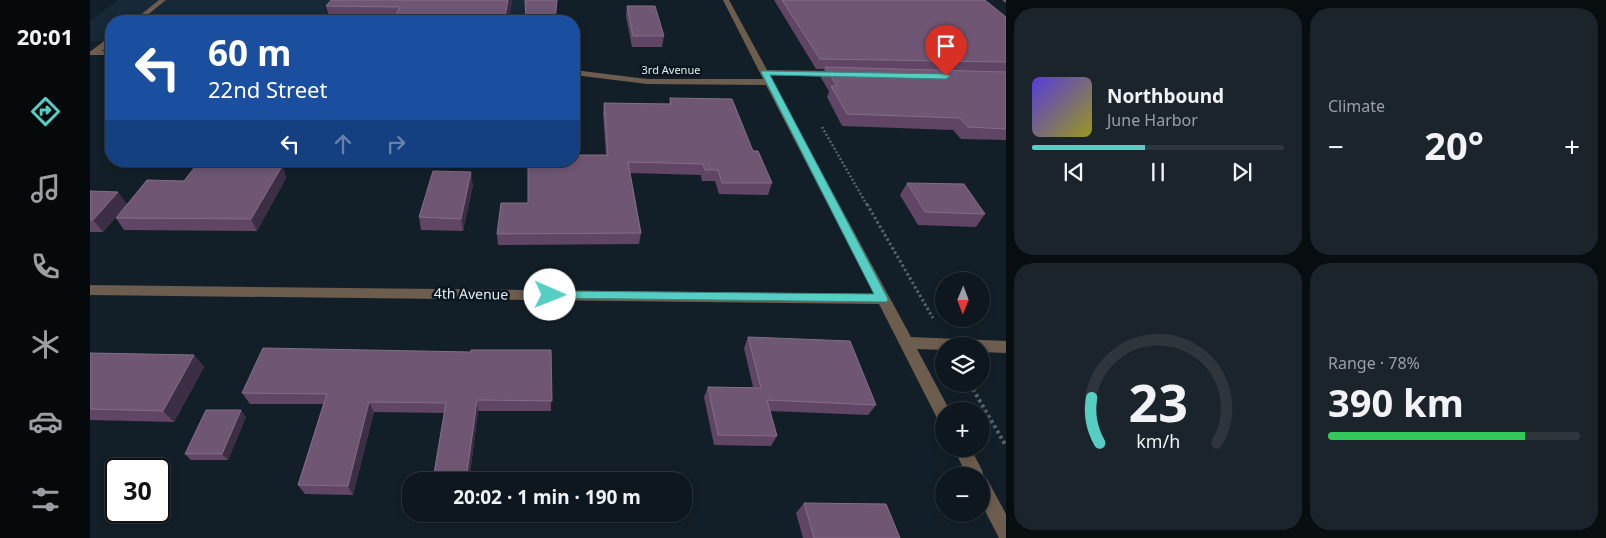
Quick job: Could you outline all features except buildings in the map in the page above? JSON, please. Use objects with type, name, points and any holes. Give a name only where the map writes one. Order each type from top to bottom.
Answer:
[{"type":"street","points":[[144,15],[163,0]]},
{"type":"street","points":[[726,0],[938,402]]},
{"type":"street","points":[[92,53],[105,44]]},
{"type":"street","points":[[92,53],[105,53]]},
{"type":"street","name":"3rd Avenue","points":[[580,74],[596,78],[634,81],[847,74]]},
{"type":"street","name":"4th Avenue","points":[[90,290],[882,299]]},
{"type":"street","points":[[906,343],[935,344]]},
{"type":"street","points":[[990,346],[1006,347]]},
{"type":"street","points":[[990,502],[1006,532]]},
{"type":"path","points":[[818,120],[944,337]]},
{"type":"path","points":[[975,392],[1006,446]]},
{"type":"shaded area","points":[[118,0],[539,0],[538,15],[105,15],[105,41],[90,41],[90,21]]},
{"type":"route","points":[[550,295],[882,299],[764,72],[946,76]]}]
